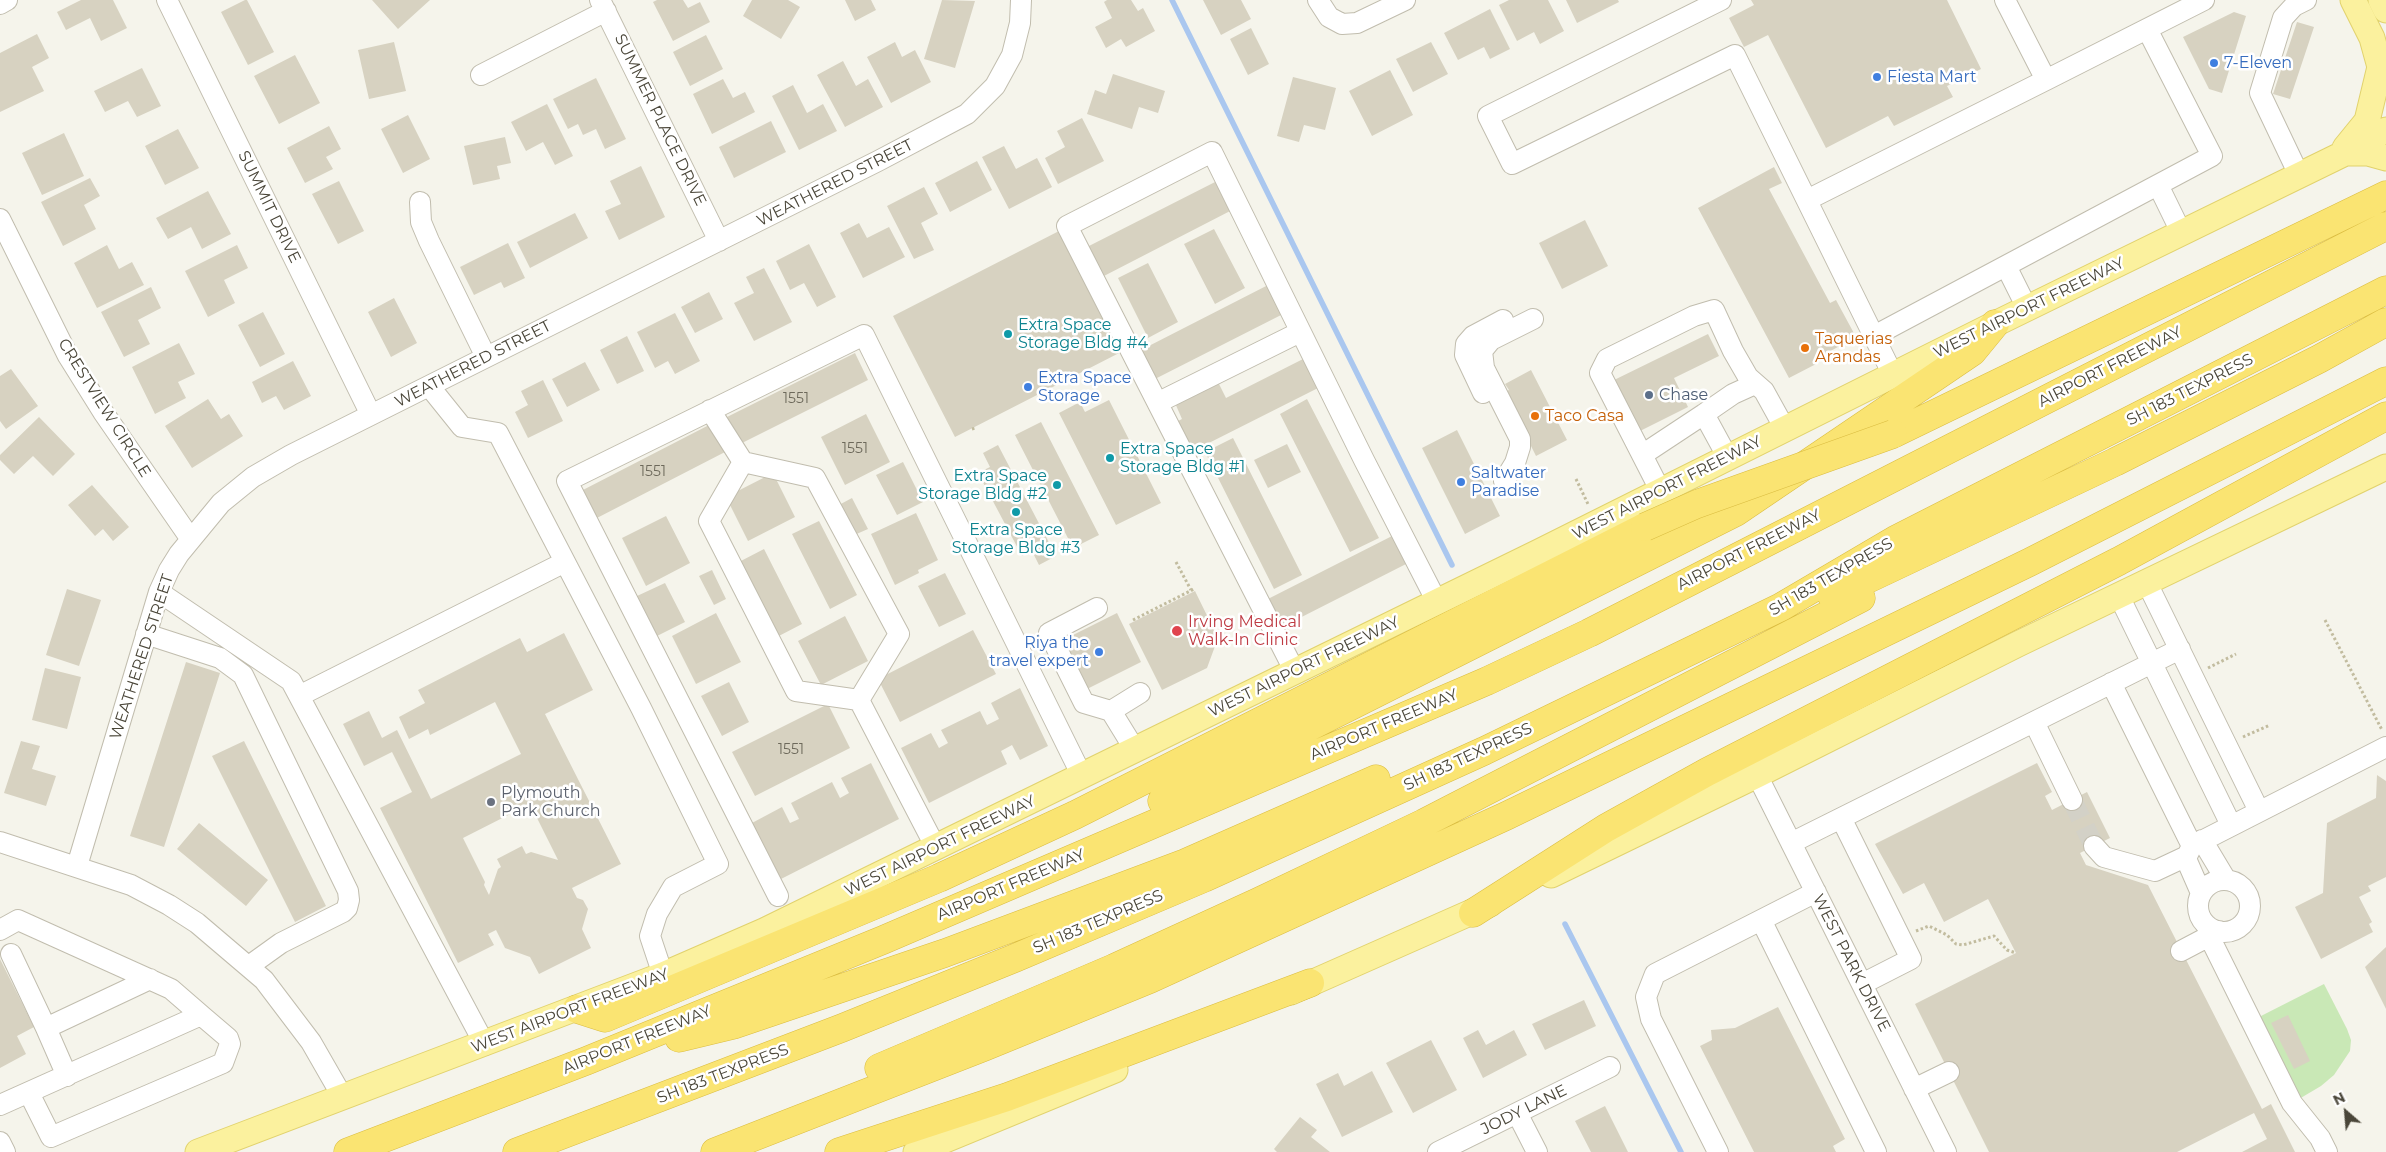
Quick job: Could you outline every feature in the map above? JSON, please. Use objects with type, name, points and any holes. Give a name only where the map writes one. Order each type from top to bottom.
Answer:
[{"type":"highway","points":[[576,1009],[605,1018],[939,878],[1075,815],[1645,527],[1697,504],[1894,434],[1992,388],[2377,198]]},
{"type":"highway","name":"AIRPORT FREEWAY","points":[[348,1152],[586,1062],[883,940],[1478,685],[1580,637],[2384,227]]},
{"type":"highway","name":"SH 183 TEXPRESS","points":[[517,1152],[842,1028],[1204,878],[1484,751],[1781,607],[1895,540],[2386,290]]},
{"type":"highway","name":"SH 183 TEXPRESS","points":[[568,1152],[960,999],[1331,840],[1450,785],[1914,556],[2115,462],[2319,359],[2386,322]]},
{"type":"highway","points":[[1076,857],[1112,826],[1736,512],[1972,352],[1995,324]]},
{"type":"highway","points":[[715,1152],[975,1051],[1150,979],[1497,820],[2030,562],[2386,381]]},
{"type":"highway","points":[[1473,913],[1606,828],[1707,772],[2119,561],[2386,416]]},
{"type":"highway","points":[[758,1136],[830,1088],[1114,968],[1424,823],[1920,567],[2115,462]]},
{"type":"highway","points":[[586,1062],[733,1025],[945,953],[1185,863],[1473,736],[1772,595],[1895,540]]},
{"type":"highway","points":[[839,1152],[1007,1097],[1310,983]]},
{"type":"main road","points":[[2341,154],[2367,120],[2380,67],[2372,38],[2353,0]]},
{"type":"main road","points":[[2381,0],[2386,10]]},
{"type":"main road","name":"WEST AIRPORT FREEWAY","points":[[198,1152],[342,1096],[485,1045],[663,976],[764,931],[1135,750],[1264,684],[1295,672],[1661,492],[2386,130]]},
{"type":"main road","points":[[2341,154],[2368,153],[2386,158]]},
{"type":"main road","points":[[2277,520],[2386,450]]},
{"type":"main road","points":[[916,1152],[1229,1021],[1310,983],[1473,913],[1757,775],[2018,644],[2386,467]]},
{"type":"street","points":[[0,4],[7,0]]},
{"type":"street","name":"SUMMIT DRIVE","points":[[167,0],[371,415]]},
{"type":"street","name":"WEATHERED STREET","points":[[77,866],[159,592],[169,570],[190,538],[221,503],[253,477],[371,415],[938,131],[967,114],[995,86],[1012,55],[1020,23],[1021,0]]},
{"type":"street","points":[[1318,0],[1329,17],[1342,24],[1357,24],[1406,0]]},
{"type":"street","points":[[1721,0],[1488,116],[1512,164],[1735,56],[1893,375]]},
{"type":"street","points":[[2005,0],[2046,80]]},
{"type":"street","points":[[1807,200],[2204,0]]},
{"type":"street","points":[[2299,175],[2260,93],[2283,18],[2302,1]]},
{"type":"street","points":[[481,75],[603,6]]},
{"type":"street","name":"SUMMER PLACE DRIVE","points":[[603,6],[719,241]]},
{"type":"street","points":[[1874,336],[2212,156],[2147,29]]},
{"type":"street","points":[[1295,672],[1067,226],[1212,152],[1300,332],[1437,602]]},
{"type":"street","points":[[2158,185],[2181,232]]},
{"type":"street","points":[[420,202],[422,222],[429,241],[486,357]]},
{"type":"street","name":"CRESTVIEW CIRCLE","points":[[0,219],[68,356],[103,412],[190,538]]},
{"type":"street","points":[[2006,266],[2028,310]]},
{"type":"street","points":[[1661,492],[1600,373],[1606,359],[1694,316],[1714,310],[1733,352],[1748,377],[1764,391],[1784,429]]},
{"type":"street","points":[[1504,481],[1515,463],[1508,444],[1469,366],[1465,355],[1466,344],[1472,336],[1530,313]]},
{"type":"street","points":[[1158,402],[1300,332]]},
{"type":"street","points":[[778,896],[567,481],[864,335],[1082,776]]},
{"type":"street","points":[[1642,454],[1733,394],[1755,384]]},
{"type":"street","points":[[429,386],[462,427],[498,433],[641,708],[718,864],[673,887],[657,914],[650,936],[663,976]]},
{"type":"street","points":[[710,410],[743,462],[815,478],[899,634],[859,700]]},
{"type":"street","points":[[1704,414],[1728,458]]},
{"type":"street","points":[[743,462],[709,521],[796,691],[859,700]]},
{"type":"street","points":[[299,696],[565,562]]},
{"type":"street","points":[[2147,583],[2259,811]]},
{"type":"street","points":[[159,592],[291,681],[485,1045]]},
{"type":"street","points":[[2119,596],[2231,825]]},
{"type":"street","points":[[1097,608],[1049,633],[1084,703],[1111,711],[1135,750]]},
{"type":"street","points":[[146,634],[220,658],[242,675],[249,684],[348,890],[349,900],[343,912],[281,943],[249,966]]},
{"type":"street","points":[[1791,843],[2180,649]]},
{"type":"street","points":[[2111,683],[2193,847],[2202,894]]},
{"type":"street","points":[[1111,711],[1140,693]]},
{"type":"street","points":[[859,700],[936,848]]},
{"type":"street","points":[[2034,722],[2072,800]]},
{"type":"street","points":[[2094,846],[2104,857],[2155,871],[2231,825],[2384,740]]},
{"type":"street","name":"WEST PARK DRIVE","points":[[1757,775],[1914,1089],[1938,1149]]},
{"type":"street","points":[[1841,818],[1911,959],[1862,984]]},
{"type":"street","points":[[0,842],[131,885],[197,923],[264,980],[305,1035],[342,1096]]},
{"type":"street","points":[[2182,951],[2214,933],[2236,928],[2243,923],[2250,909],[2250,900],[2241,886],[2226,880],[2193,847]]},
{"type":"street","points":[[2226,880],[2211,883],[2202,894],[2199,900],[2200,914],[2214,933],[2292,1103],[2324,1145]]},
{"type":"street","points":[[1718,1152],[1651,1019],[1646,997],[1655,974],[1816,892]]},
{"type":"street","points":[[0,930],[18,920],[171,989],[228,1038],[230,1044],[223,1063],[51,1137],[29,1093]]},
{"type":"street","points":[[1761,920],[1876,1152]]},
{"type":"street","points":[[11,954],[67,1076]]},
{"type":"street","points":[[46,1028],[150,979]]},
{"type":"street","points":[[0,1105],[201,1015]]},
{"type":"street","name":"JODY LANE","points":[[1438,1152],[1610,1068]]},
{"type":"street","points":[[1914,1089],[1949,1072]]},
{"type":"street","points":[[1518,1113],[1537,1152]]},
{"type":"street","points":[[0,1142],[5,1152]]},
{"type":"path","points":[[972,429],[976,428]]},
{"type":"path","points":[[1576,479],[1590,507]]},
{"type":"path","points":[[1132,620],[1192,590],[1176,562]]},
{"type":"path","points":[[2325,620],[2384,740]]},
{"type":"path","points":[[2208,668],[2236,654]]},
{"type":"path","points":[[2242,738],[2270,725]]},
{"type":"path","points":[[1913,932],[1929,926],[1947,935],[1956,944],[1962,945],[1994,936],[2007,950],[2016,953]]},
{"type":"green space","points":[[2324,984],[2347,1029],[2351,1040],[2350,1051],[2334,1075],[2321,1086],[2299,1099],[2259,1017]]},
{"type":"building","points":[[81,0],[113,0],[127,28],[101,41],[90,18],[66,30],[57,12]]},
{"type":"building","points":[[247,0],[274,52],[248,65],[221,12]]},
{"type":"building","points":[[372,0],[430,0],[398,29]]},
{"type":"building","points":[[657,0],[683,0],[688,8],[700,2],[710,22],[673,41],[653,2]]},
{"type":"building","points":[[752,0],[788,0],[800,7],[781,39],[743,16]]},
{"type":"building","points":[[845,0],[871,0],[876,10],[855,21]]},
{"type":"building","points":[[942,0],[975,1],[955,68],[924,59]]},
{"type":"building","points":[[1107,0],[1131,0],[1138,11],[1143,8],[1155,31],[1126,47],[1121,39],[1106,48],[1095,27],[1112,18],[1104,2]]},
{"type":"building","points":[[1203,0],[1241,0],[1251,19],[1221,35]]},
{"type":"building","points":[[1509,0],[1548,0],[1564,31],[1540,44],[1534,32],[1517,41],[1499,5]]},
{"type":"building","points":[[1566,0],[1618,0],[1619,2],[1577,23]]},
{"type":"building","name":"Fiesta Mart","points":[[1751,0],[1947,0],[1981,69],[1947,86],[1953,97],[1894,126],[1888,116],[1826,148],[1768,35],[1744,47],[1729,18],[1754,5]]},
{"type":"building","points":[[1490,9],[1510,49],[1490,59],[1484,47],[1458,60],[1444,33]]},
{"type":"building","name":"7-Eleven","points":[[2234,12],[2246,16],[2222,93],[2209,89],[2183,37]]},
{"type":"building","points":[[2297,22],[2314,27],[2290,99],[2273,94]]},
{"type":"building","points":[[1251,28],[1269,64],[1248,75],[1230,39]]},
{"type":"building","points":[[37,34],[49,58],[32,67],[44,91],[0,112],[0,53]]},
{"type":"building","points":[[706,35],[723,69],[690,86],[673,52]]},
{"type":"building","points":[[394,42],[406,91],[369,99],[358,50]]},
{"type":"building","points":[[895,42],[902,57],[915,50],[931,82],[891,103],[867,57]]},
{"type":"building","points":[[1431,42],[1448,74],[1413,92],[1396,59]]},
{"type":"building","points":[[295,55],[320,103],[279,124],[254,76]]},
{"type":"building","points":[[843,61],[856,86],[868,79],[883,107],[845,127],[817,75]]},
{"type":"building","points":[[142,68],[161,106],[137,117],[128,101],[105,112],[94,91]]},
{"type":"building","points":[[1390,70],[1413,115],[1372,136],[1349,91]]},
{"type":"building","points":[[1113,74],[1165,91],[1158,113],[1139,107],[1132,129],[1087,114],[1095,90],[1106,94]]},
{"type":"building","points":[[1293,77],[1336,88],[1325,130],[1304,125],[1299,142],[1277,136]]},
{"type":"building","points":[[596,78],[626,139],[605,149],[596,129],[583,135],[578,124],[568,129],[553,99]]},
{"type":"building","points":[[723,79],[733,98],[745,92],[755,112],[712,134],[693,94]]},
{"type":"building","points":[[793,85],[807,113],[823,104],[837,131],[799,150],[772,96]]},
{"type":"building","points":[[547,104],[573,156],[555,165],[543,142],[526,151],[511,122]]},
{"type":"building","points":[[408,115],[430,159],[403,173],[381,129]]},
{"type":"building","points":[[1082,118],[1104,161],[1058,184],[1045,158],[1065,147],[1057,131]]},
{"type":"building","points":[[771,121],[786,152],[734,178],[719,147]]},
{"type":"building","points":[[329,126],[341,149],[326,157],[333,169],[305,183],[287,148]]},
{"type":"building","points":[[178,129],[199,168],[165,185],[145,146]]},
{"type":"building","points":[[64,133],[84,176],[42,195],[22,153]]},
{"type":"building","points":[[505,137],[511,163],[497,166],[500,179],[473,185],[464,146]]},
{"type":"building","points":[[1004,146],[1016,169],[1037,158],[1052,187],[1009,209],[982,157]]},
{"type":"building","points":[[977,161],[992,190],[950,212],[935,183]]},
{"type":"building","points":[[641,166],[665,217],[619,240],[605,211],[621,204],[610,181]]},
{"type":"building","points":[[1774,167],[1782,183],[1769,189],[1830,303],[1836,300],[1856,337],[1816,359],[1818,363],[1789,378],[1698,208]]},
{"type":"building","points":[[90,178],[100,196],[84,205],[96,229],[63,246],[41,202]]},
{"type":"building","points":[[1219,180],[1234,209],[1102,277],[1087,247]]},
{"type":"building","points":[[339,181],[364,231],[338,244],[312,194]]},
{"type":"building","points":[[924,187],[938,214],[921,223],[934,250],[914,259],[887,206]]},
{"type":"building","points":[[208,191],[231,234],[202,249],[191,227],[168,239],[156,218]]},
{"type":"building","points":[[575,213],[588,238],[530,268],[517,242]]},
{"type":"building","points":[[1585,220],[1608,266],[1562,289],[1539,243]]},
{"type":"building","points":[[859,223],[867,238],[889,227],[905,257],[863,278],[840,233]]},
{"type":"building","points":[[1214,229],[1245,288],[1215,304],[1184,244]]},
{"type":"building","name":"Extra Space Storage Bldg #4","points":[[1061,230],[1123,351],[955,437],[893,316]]},
{"type":"building","points":[[508,243],[525,278],[504,288],[501,282],[474,295],[460,267]]},
{"type":"building","points":[[809,244],[836,297],[817,307],[804,283],[790,290],[776,261]]},
{"type":"building","points":[[107,245],[119,269],[132,262],[144,285],[97,308],[74,263]]},
{"type":"building","points":[[237,245],[248,268],[224,280],[235,303],[208,317],[185,271]]},
{"type":"building","points":[[1148,263],[1178,322],[1148,338],[1118,278]]},
{"type":"building","points":[[764,268],[792,322],[754,341],[734,303],[754,293],[746,277]]},
{"type":"building","points":[[1272,283],[1287,312],[1153,380],[1139,351]]},
{"type":"building","points":[[151,287],[161,308],[138,320],[150,344],[124,357],[101,312]]},
{"type":"building","points":[[709,292],[723,319],[695,333],[681,307]]},
{"type":"building","points":[[394,298],[417,343],[391,357],[368,312]]},
{"type":"building","points":[[263,312],[285,354],[260,367],[238,325]]},
{"type":"building","points":[[675,313],[700,361],[675,374],[668,361],[655,368],[637,332]]},
{"type":"building","name":"Chase","points":[[1708,334],[1719,356],[1674,378],[1688,407],[1636,433],[1610,382]]},
{"type":"building","points":[[627,336],[644,371],[617,384],[600,350]]},
{"type":"building","points":[[179,343],[195,374],[178,382],[186,398],[155,414],[132,367]]},
{"type":"building","points":[[855,353],[868,380],[738,445],[725,418]]},
{"type":"building","points":[[1307,357],[1322,386],[1191,452],[1176,422],[1182,419],[1175,403],[1218,382],[1226,398]]},
{"type":"building","points":[[293,361],[311,396],[284,410],[276,396],[262,403],[252,382]]},
{"type":"building","points":[[585,362],[600,390],[567,407],[552,379]]},
{"type":"building","points":[[11,369],[38,406],[6,429],[0,421],[0,376]]},
{"type":"building","name":"Taco Casa","points":[[1531,370],[1567,440],[1536,456],[1504,392],[1509,390],[1505,384]]},
{"type":"building","points":[[543,380],[563,421],[528,438],[515,412],[528,405],[521,391]]},
{"type":"building","points":[[208,399],[221,419],[229,414],[243,436],[192,468],[165,426]]},
{"type":"building","points":[[1307,399],[1379,538],[1350,552],[1280,414]]},
{"type":"building","name":"Extra Space Storage Bldg #1","points":[[1109,400],[1161,503],[1116,525],[1059,413],[1080,402],[1085,412]]},
{"type":"building","points":[[866,414],[890,462],[845,485],[821,437]]},
{"type":"building","points":[[39,417],[75,454],[53,476],[33,456],[14,474],[0,460],[0,455]]},
{"type":"building","name":"Extra Space Storage Bldg #2","points":[[1041,422],[1099,535],[1073,548],[1015,435]]},
{"type":"building","points":[[711,424],[725,452],[595,519],[581,491]]},
{"type":"building","name":"Saltwater Paradise","points":[[1457,430],[1500,516],[1465,534],[1422,448]]},
{"type":"building","points":[[1233,438],[1302,575],[1274,589],[1205,452]]},
{"type":"building","points":[[1287,444],[1301,472],[1268,488],[1254,460]]},
{"type":"building","name":"Extra Space Storage Bldg #3","points":[[998,445],[1056,556],[1039,565],[1032,551],[1022,556],[978,473],[990,467],[983,453]]},
{"type":"building","points":[[903,462],[923,502],[897,515],[876,475]]},
{"type":"building","points":[[773,473],[795,517],[748,541],[726,497]]},
{"type":"building","points":[[92,485],[129,527],[113,541],[103,529],[95,536],[68,505]]},
{"type":"building","points":[[852,498],[868,529],[852,536],[837,506]]},
{"type":"building","points":[[916,513],[938,560],[918,570],[919,573],[895,585],[871,534]]},
{"type":"building","points":[[666,516],[690,563],[646,586],[622,538]]},
{"type":"building","points":[[819,521],[857,595],[830,609],[792,534]]},
{"type":"building","points":[[1396,534],[1410,562],[1276,630],[1262,602]]},
{"type":"building","points":[[764,549],[802,624],[775,638],[737,563]]},
{"type":"building","points":[[712,570],[726,599],[714,605],[699,576]]},
{"type":"building","points":[[945,573],[966,614],[939,627],[918,586]]},
{"type":"building","points":[[665,583],[685,622],[657,636],[637,596]]},
{"type":"building","points":[[67,589],[101,600],[79,666],[46,655]]},
{"type":"building","points":[[1195,591],[1218,638],[1207,668],[1162,690],[1129,624]]},
{"type":"building","points":[[716,613],[741,662],[696,684],[672,636]]},
{"type":"building","name":"Riya the travel expert","points":[[1117,613],[1141,662],[1081,692],[1057,643]]},
{"type":"building","points":[[845,616],[868,661],[821,685],[798,641]]},
{"type":"building","points":[[973,630],[996,674],[900,722],[878,679]]},
{"type":"building","name":"Plymouth Park Church","points":[[564,633],[593,690],[545,714],[621,864],[572,888],[577,898],[583,900],[588,909],[582,929],[591,948],[539,974],[530,957],[505,948],[496,930],[488,934],[494,945],[458,963],[380,808],[412,792],[392,752],[364,766],[343,724],[369,711],[382,738],[397,730],[431,799],[521,754],[495,702],[430,735],[428,729],[409,739],[399,717],[425,703],[418,690],[520,638],[527,652]],"holes":[[[530,804],[558,860],[531,852],[526,854],[522,846],[497,859],[501,867],[498,869],[489,895],[484,885],[485,882],[463,838]]]},
{"type":"building","points":[[186,662],[220,673],[164,847],[130,836]]},
{"type":"building","points":[[45,668],[81,677],[67,729],[32,720]]},
{"type":"building","points":[[729,682],[749,722],[722,736],[701,696]]},
{"type":"building","points":[[1020,688],[1048,746],[1020,760],[1012,745],[1001,751],[1007,764],[929,803],[901,748],[931,733],[939,748],[948,743],[941,730],[980,711],[987,725],[999,719],[991,703]]},
{"type":"building","points":[[828,704],[850,748],[755,796],[732,752]]},
{"type":"building","points":[[21,741],[40,746],[32,769],[56,776],[46,806],[4,793]]},
{"type":"building","points":[[244,741],[326,906],[295,922],[212,756]]},
{"type":"building","points":[[871,763],[899,819],[781,879],[752,823],[782,807],[790,823],[799,819],[791,803],[832,782],[840,798],[849,793],[841,778]]},
{"type":"building","points":[[2037,763],[2052,792],[2045,796],[2052,810],[2087,792],[2110,838],[2080,853],[2086,865],[2148,885],[2262,1109],[2271,1104],[2295,1152],[2242,1152],[2267,1139],[2254,1113],[2177,1152],[1989,1152],[1915,1004],[2016,953],[1988,899],[1944,922],[1924,883],[1903,894],[1875,844]]},
{"type":"building","points":[[2377,775],[2386,781],[2386,877],[2368,886],[2371,891],[2359,897],[2372,922],[2369,924],[2373,932],[2321,959],[2295,907],[2323,893],[2327,823],[2376,798]]},
{"type":"building","points":[[199,823],[268,880],[246,906],[177,849]]},
{"type":"building","points":[[2386,947],[2386,1009],[2365,967]]},
{"type":"building","points":[[0,959],[34,1027],[17,1036],[26,1054],[0,1068]]},
{"type":"building","points":[[1584,1000],[1596,1026],[1545,1050],[1532,1024]]},
{"type":"building","points":[[1778,1007],[1845,1139],[1833,1146],[1836,1152],[1754,1152],[1700,1046],[1712,1040],[1711,1030],[1735,1028]]},
{"type":"building","points":[[2288,1015],[2310,1061],[2294,1069],[2271,1023]]},
{"type":"building","points":[[1478,1030],[1486,1045],[1514,1030],[1527,1055],[1483,1078],[1463,1038]]},
{"type":"building","points":[[1431,1040],[1457,1090],[1413,1113],[1386,1063]]},
{"type":"building","points":[[1372,1071],[1393,1112],[1342,1137],[1316,1084],[1338,1073],[1344,1086]]},
{"type":"building","points":[[1605,1106],[1628,1152],[1591,1152],[1575,1121]]},
{"type":"building","points":[[1300,1117],[1317,1130],[1311,1137],[1330,1152],[1277,1152],[1274,1149]]},
{"type":"waterway","points":[[1172,0],[1452,565]]},
{"type":"waterway","points":[[1565,924],[1681,1152]]},
{"type":"tunnel","points":[[2072,800],[2094,846]]},
{"type":"place","name":"7-Eleven","points":[[2214,63]]},
{"type":"place","name":"Fiesta Mart","points":[[1877,77]]},
{"type":"place","name":"Extra Space Storage Bldg #4","points":[[1008,334]]},
{"type":"place","name":"Taquerias Arandas","points":[[1805,348]]},
{"type":"place","name":"Extra Space Storage","points":[[1028,387]]},
{"type":"place","name":"Chase","points":[[1649,395]]},
{"type":"place","name":"Taco Casa","points":[[1535,416]]},
{"type":"place","name":"Extra Space Storage Bldg #1","points":[[1110,458]]},
{"type":"place","name":"Saltwater Paradise","points":[[1461,482]]},
{"type":"place","name":"Extra Space Storage Bldg #2","points":[[1057,485]]},
{"type":"place","name":"Extra Space Storage Bldg #3","points":[[1016,512]]},
{"type":"place","name":"Irving Medical Walk-In Clinic","points":[[1177,631]]},
{"type":"place","name":"Riya the travel expert","points":[[1099,652]]},
{"type":"place","name":"Plymouth Park Church","points":[[491,802]]}]
